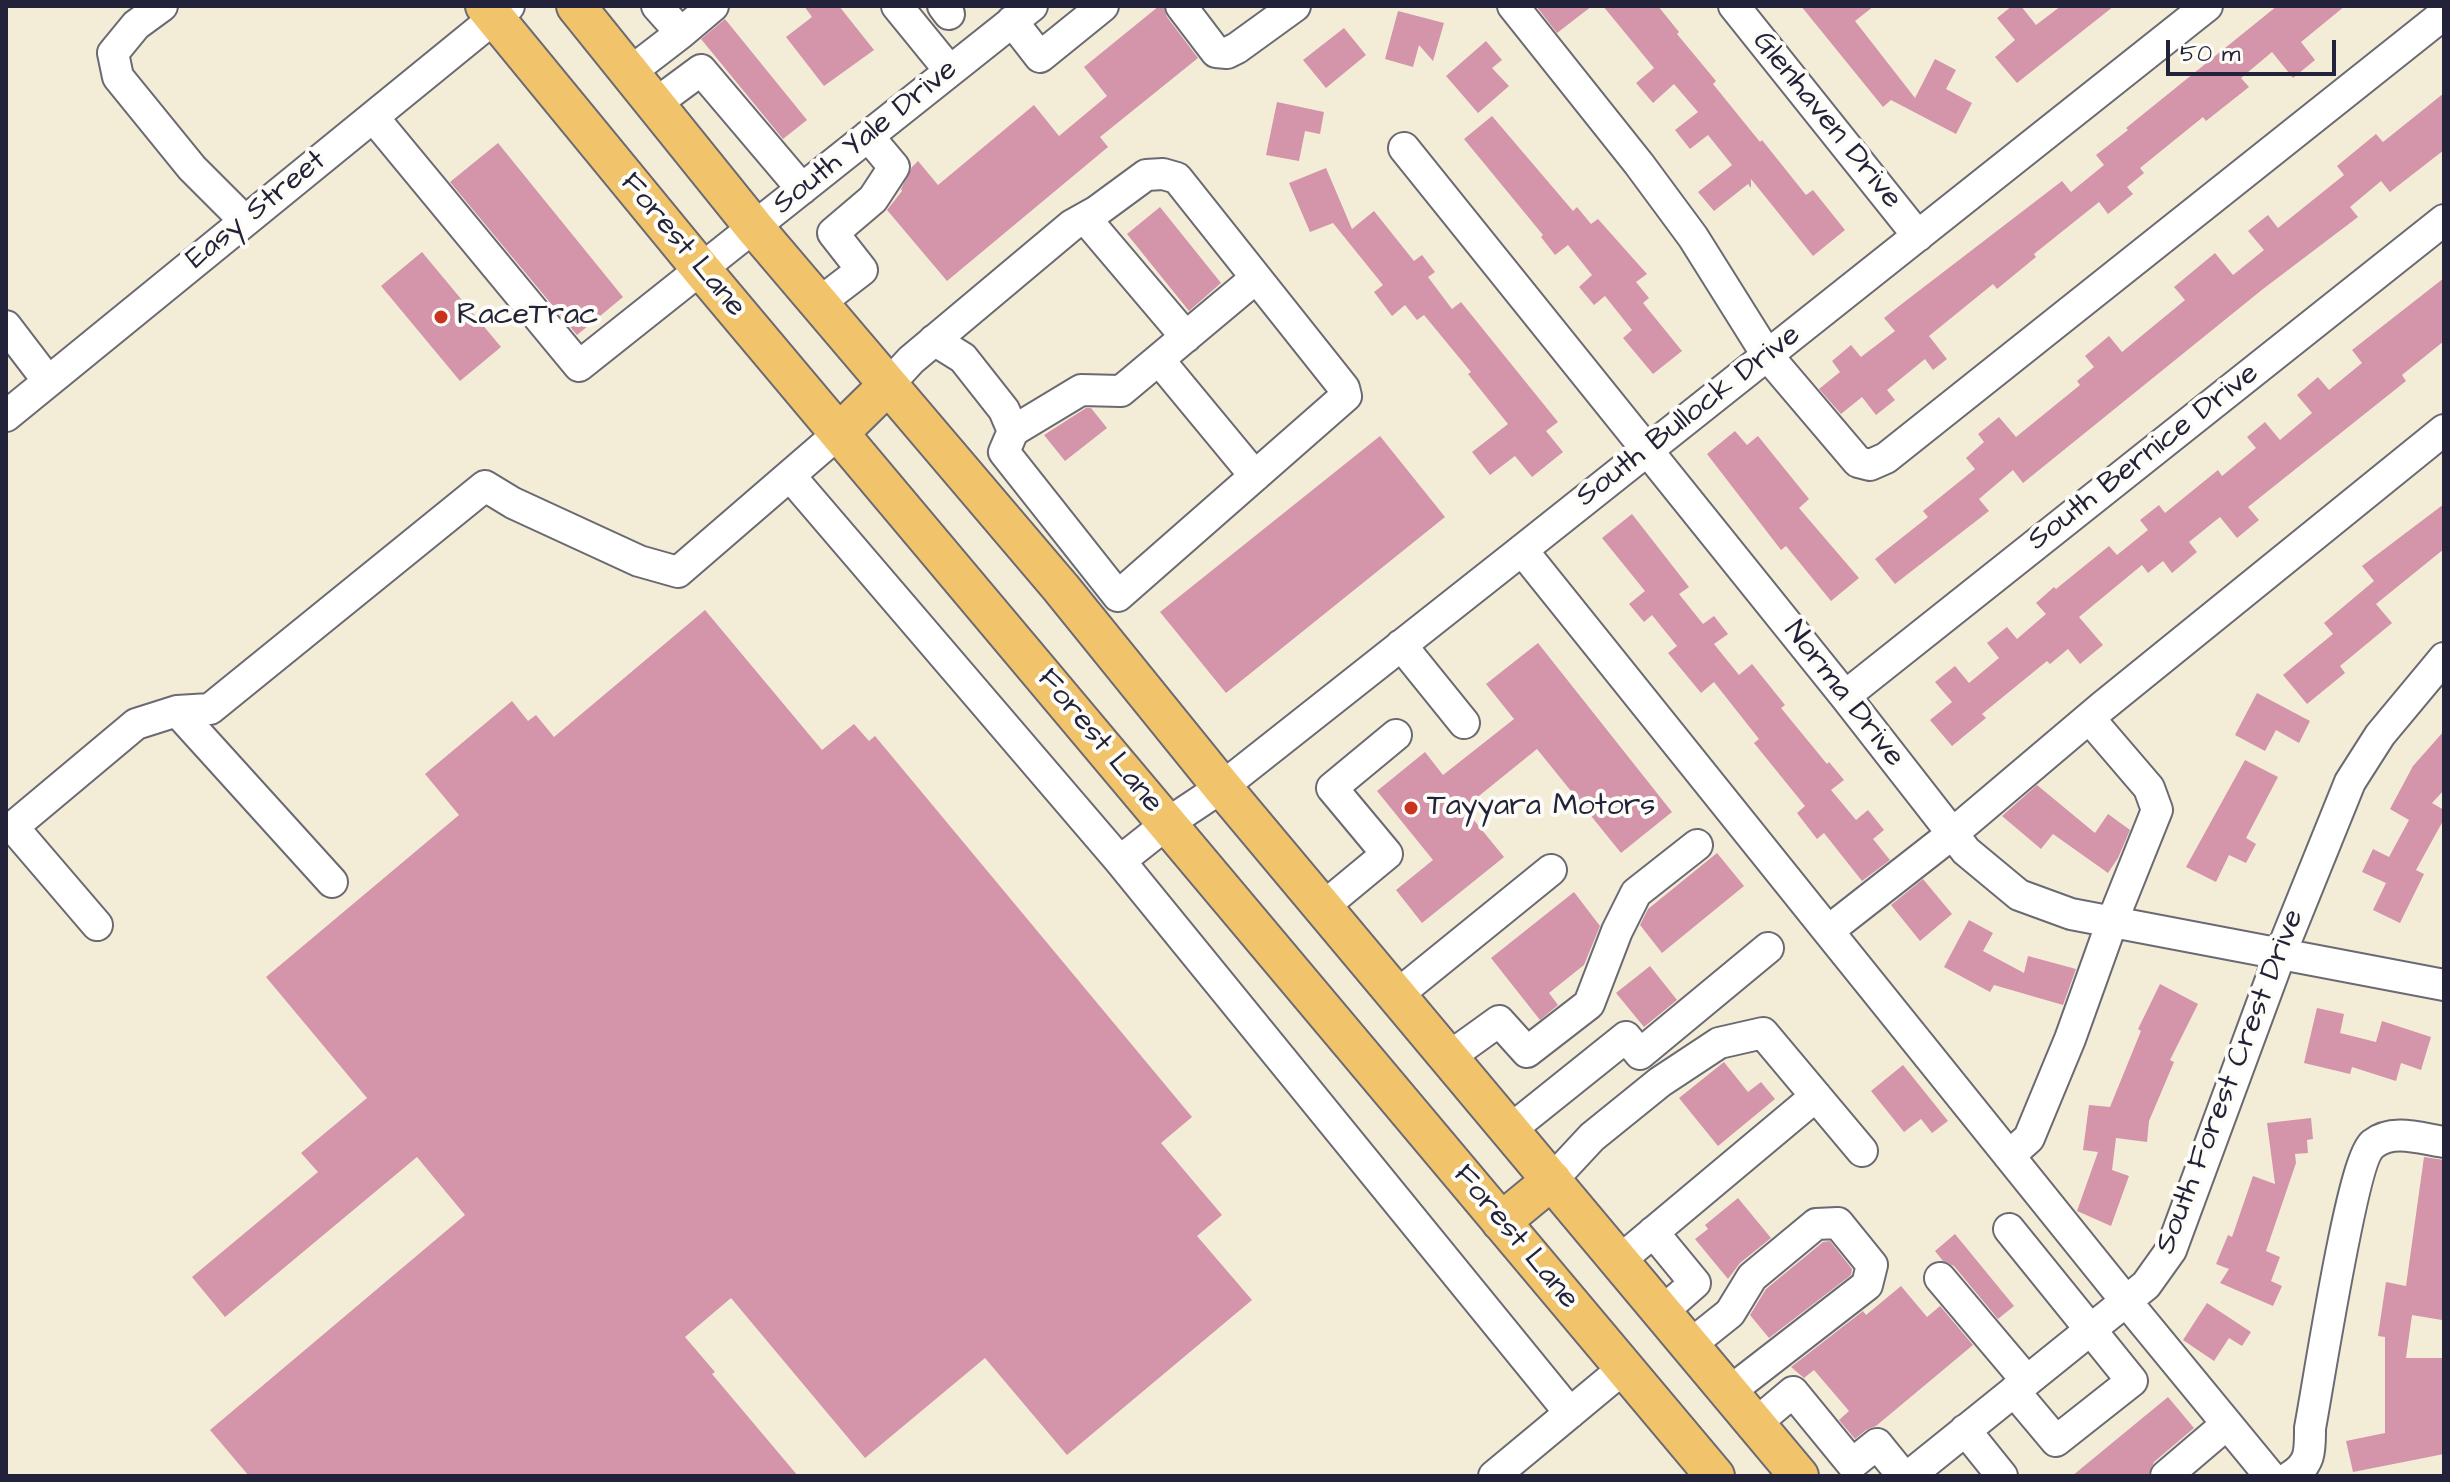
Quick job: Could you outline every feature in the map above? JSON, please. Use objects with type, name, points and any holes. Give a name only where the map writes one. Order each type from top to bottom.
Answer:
[{"type":"main road","points":[[576,6],[754,227],[1061,588],[1222,787],[1798,1475]]},
{"type":"main road","name":"Forest Lane","points":[[496,10],[701,269],[1715,1476]]},
{"type":"main road","points":[[839,433],[888,385]]},
{"type":"main road","points":[[1501,1222],[1552,1180]]},
{"type":"street","points":[[162,6],[136,25],[113,53],[118,77],[192,168],[245,221]]},
{"type":"street","points":[[657,6],[681,33]]},
{"type":"street","points":[[629,73],[713,6]]},
{"type":"street","points":[[897,6],[950,71]]},
{"type":"street","points":[[1025,10],[1040,57],[1103,6]]},
{"type":"street","points":[[1181,6],[1216,52],[1227,53],[1295,6]]},
{"type":"street","points":[[1513,6],[1693,237],[1767,355],[1858,462],[1870,465],[1886,458],[2444,14]]},
{"type":"street","name":"Glenhaven Drive","points":[[1734,6],[1918,236]]},
{"type":"street","name":"South Bullock Drive","points":[[1120,861],[1168,823],[1222,787],[1918,236],[2176,16],[2207,6]]},
{"type":"street","name":"Easy Street","points":[[6,416],[373,117],[496,10]]},
{"type":"street","name":"South Yale Drive","points":[[373,117],[579,366],[1025,10]]},
{"type":"street","points":[[655,104],[701,70],[802,189]]},
{"type":"street","points":[[819,303],[862,270],[833,233],[873,199],[894,167],[868,136]]},
{"type":"street","name":"Norma Drive","points":[[1404,148],[1845,696],[1952,834],[1966,851],[2019,895],[2071,914],[2444,985]]},
{"type":"street","points":[[888,385],[934,340],[1072,225],[1146,175],[1163,174],[1177,178],[1344,388],[1346,396],[1118,596],[1009,442],[1004,410],[963,358],[934,340]]},
{"type":"street","points":[[1085,218],[1186,337]]},
{"type":"street","name":"South Bernice Drive","points":[[1845,696],[2444,220]]},
{"type":"street","points":[[971,482],[1009,442],[1081,390],[1121,391],[1256,278]]},
{"type":"street","points":[[6,326],[48,381]]},
{"type":"street","points":[[1159,360],[1255,476]]},
{"type":"street","points":[[1828,931],[1952,834],[2089,718],[2444,430]]},
{"type":"street","points":[[97,925],[13,827],[136,724],[177,711],[210,709],[485,486],[513,503],[639,561],[678,572],[839,433]]},
{"type":"street","points":[[791,477],[1120,861],[1570,1413]]},
{"type":"street","points":[[1522,550],[2270,1476]]},
{"type":"street","points":[[1401,645],[1464,723]]},
{"type":"street","name":"South Forest Crest Drive","points":[[1906,1476],[2146,1285],[2171,1250],[2280,955],[2350,782],[2380,735],[2444,658]]},
{"type":"street","points":[[177,711],[332,882]]},
{"type":"street","points":[[2009,1156],[2029,1138],[2157,810],[2149,788],[2089,718]]},
{"type":"street","points":[[1323,907],[1387,854],[1332,788],[1396,735]]},
{"type":"street","points":[[1449,1057],[1499,1021],[1527,1052],[1589,1004],[1617,931],[1636,893],[1697,845]]},
{"type":"street","points":[[1397,995],[1551,870]]},
{"type":"street","points":[[1510,1130],[1626,1037],[1640,1054],[1768,948]]},
{"type":"street","points":[[1552,1180],[1592,1137],[1660,1082],[1719,1043],[1763,1033],[1862,1151]]},
{"type":"street","points":[[1619,1261],[1816,1096]]},
{"type":"street","points":[[2291,1476],[2301,1470],[2309,1459],[2310,1428],[2349,1207],[2370,1146],[2384,1137],[2397,1135],[2444,1142]]},
{"type":"street","points":[[1690,1345],[1730,1313],[1752,1277],[1816,1224],[1838,1223],[1872,1265],[1867,1285],[1729,1392]]},
{"type":"street","points":[[1940,1278],[2020,1386],[2056,1441],[2132,1381],[2009,1229]]},
{"type":"street","points":[[1653,1232],[1695,1283],[1662,1312]]},
{"type":"street","points":[[1494,1476],[1624,1368]]},
{"type":"street","points":[[1755,1424],[1793,1392],[1852,1464],[1877,1444],[1906,1476]]},
{"type":"street","points":[[2180,1471],[2227,1424]]},
{"type":"street","points":[[1965,1430],[2002,1476]]},
{"type":"street","points":[[1798,1475],[1834,1442]]},
{"type":"building","points":[[804,6],[839,6],[874,50],[824,86],[786,37],[812,17]]},
{"type":"building","points":[[1159,6],[1163,6],[1167,17],[1198,58],[1100,137],[1108,147],[947,281],[887,210],[902,191],[912,167],[918,161],[938,185],[1034,105],[1059,136],[1107,96],[1084,67]]},
{"type":"building","points":[[1536,6],[1592,6],[1557,33]]},
{"type":"building","points":[[1603,6],[1658,6],[1716,81],[1713,84],[1760,142],[1762,140],[1806,195],[1813,190],[1845,230],[1813,256],[1751,179],[1751,188],[1748,184],[1714,211],[1698,192],[1732,165],[1708,135],[1690,149],[1675,130],[1698,112],[1674,84],[1653,103],[1636,83],[1654,68]]},
{"type":"building","points":[[1801,6],[1874,6],[1855,21],[1915,98],[1935,59],[1956,70],[1946,89],[1972,103],[1956,134],[1891,100],[1883,107]]},
{"type":"building","points":[[2012,6],[2021,6],[2036,25],[2061,6],[2114,6],[2017,83],[1995,57],[2015,40],[1997,18]]},
{"type":"building","points":[[2277,6],[2345,6],[2301,42],[2315,60],[2293,78],[2272,52],[2241,78],[2249,87],[2206,121],[2203,117],[2140,168],[2144,173],[2127,187],[2133,194],[2108,214],[2099,202],[2034,254],[2036,257],[1997,289],[1993,284],[1929,336],[1947,359],[1933,370],[1925,359],[1887,390],[1895,400],[1876,415],[1862,397],[1841,414],[1819,389],[1840,372],[1832,361],[1851,345],[1861,357],[1895,331],[1884,318],[2062,181],[2071,192],[2104,165],[2096,155]]},
{"type":"building","points":[[1398,11],[1444,23],[1433,61],[1419,45],[1413,67],[1385,59]]},
{"type":"building","points":[[725,19],[807,120],[783,139],[701,39]]},
{"type":"building","points":[[1344,28],[1366,55],[1326,88],[1303,60]]},
{"type":"building","points":[[1486,41],[1502,60],[1492,68],[1509,86],[1478,113],[1446,76]]},
{"type":"building","points":[[2444,93],[2444,150],[2390,192],[2381,181],[2350,207],[2358,217],[2263,289],[2023,483],[2013,470],[1979,499],[1989,511],[1895,584],[1875,559],[1928,517],[1923,511],[1975,469],[1966,458],[1984,442],[1978,434],[1999,417],[2016,437],[2080,385],[2077,381],[2094,367],[2085,356],[2109,336],[2122,352],[2185,300],[2174,287],[2215,253],[2233,275],[2264,250],[2248,231],[2268,215],[2278,228],[2344,175],[2337,166],[2376,134],[2383,142]]},
{"type":"building","points":[[1277,102],[1324,112],[1320,134],[1305,131],[1299,161],[1266,155]]},
{"type":"building","points":[[1492,116],[1573,211],[1577,207],[1591,224],[1598,219],[1647,274],[1636,282],[1649,298],[1643,303],[1682,351],[1653,374],[1623,338],[1632,330],[1605,296],[1594,305],[1579,287],[1592,275],[1568,245],[1555,255],[1541,237],[1543,235],[1464,139]]},
{"type":"building","name":"RaceTrac","points":[[498,143],[623,297],[577,335],[450,182]]},
{"type":"building","points":[[1326,168],[1352,229],[1374,211],[1414,261],[1422,255],[1435,272],[1428,277],[1452,309],[1461,302],[1558,422],[1546,431],[1563,452],[1532,477],[1515,456],[1490,475],[1472,452],[1508,424],[1468,374],[1471,372],[1424,315],[1417,320],[1405,305],[1392,316],[1374,292],[1383,285],[1333,223],[1310,232],[1289,183]]},
{"type":"building","points":[[1160,207],[1221,283],[1189,311],[1127,234]]},
{"type":"building","name":"RaceTrac","points":[[422,252],[501,347],[460,381],[381,286]]},
{"type":"building","points":[[2444,278],[2444,341],[2402,375],[2406,381],[2248,507],[2259,520],[2237,538],[2220,517],[2189,542],[2197,552],[2172,573],[2163,561],[2148,573],[2142,565],[2079,617],[2103,645],[2080,664],[2068,649],[2050,664],[2047,661],[1982,714],[1986,718],[1952,746],[1930,720],[1952,702],[1935,682],[1955,666],[1969,683],[1999,658],[1987,643],[2007,627],[2017,639],[2046,614],[2036,603],[2054,587],[2056,589],[2109,546],[2117,555],[2148,530],[2140,520],[2159,505],[2165,513],[2218,470],[2222,476],[2256,448],[2247,437],[2265,422],[2280,440],[2312,413],[2297,395],[2318,377],[2329,390],[2362,363],[2352,350]]},
{"type":"building","points":[[1086,408],[1091,408],[1107,428],[1065,461],[1044,435]]},
{"type":"building","points":[[1735,431],[1747,445],[1758,436],[1809,499],[1799,508],[1859,578],[1831,601],[1786,546],[1781,550],[1707,454]]},
{"type":"building","points":[[1380,436],[1445,517],[1226,693],[1160,612]]},
{"type":"building","points":[[2444,504],[2444,549],[2376,604],[2392,623],[2340,666],[2345,673],[2307,704],[2283,675],[2333,634],[2324,623],[2374,581],[2362,566]]},
{"type":"building","points":[[1632,514],[1689,587],[1679,594],[1703,624],[1714,616],[1728,634],[1714,644],[1739,675],[1752,664],[1785,705],[1781,708],[1844,780],[1831,790],[1856,820],[1868,810],[1884,830],[1873,839],[1890,860],[1862,881],[1824,833],[1817,839],[1797,813],[1805,806],[1754,743],[1759,739],[1714,682],[1701,693],[1668,653],[1677,646],[1652,615],[1644,622],[1629,604],[1645,591],[1602,538]]},
{"type":"building","points":[[705,610],[822,750],[854,724],[869,741],[875,736],[1192,1117],[1161,1143],[1222,1215],[1197,1236],[1252,1300],[1067,1455],[985,1358],[865,1458],[731,1298],[685,1337],[798,1476],[249,1476],[210,1430],[465,1215],[417,1157],[225,1317],[192,1277],[318,1172],[301,1153],[367,1098],[266,977],[459,815],[425,774],[512,701],[528,721],[536,715],[554,737]]},
{"type":"building","points":[[1538,643],[1672,812],[1621,853],[1537,749],[1464,808],[1504,857],[1422,923],[1396,890],[1433,860],[1377,791],[1425,752],[1443,775],[1514,719],[1486,684]]},
{"type":"building","points":[[2257,693],[2310,721],[2299,743],[2276,730],[2265,751],[2235,735]]},
{"type":"building","points":[[2444,731],[2444,790],[2432,803],[2444,810],[2444,819],[2416,870],[2424,874],[2400,923],[2373,910],[2386,883],[2362,872],[2373,849],[2389,857],[2409,820],[2390,809],[2413,766]]},
{"type":"building","points":[[2245,760],[2278,777],[2246,838],[2256,844],[2246,863],[2229,855],[2216,882],[2186,867]]},
{"type":"building","points":[[2037,785],[2095,833],[2108,814],[2130,830],[2108,873],[2053,834],[2041,849],[2002,816]]},
{"type":"building","points":[[1717,853],[1744,886],[1662,953],[1640,925],[1648,909]]},
{"type":"building","points":[[1923,879],[1952,914],[1920,941],[1891,905]]},
{"type":"building","points":[[1574,892],[1600,926],[1584,965],[1549,993],[1558,1005],[1540,1020],[1491,958]]},
{"type":"building","points":[[1969,920],[1993,933],[1983,951],[2024,973],[2028,956],[2076,969],[2063,1005],[1994,985],[1990,992],[1944,967]]},
{"type":"building","points":[[1650,966],[1677,1000],[1644,1027],[1616,993]]},
{"type":"building","points":[[2160,984],[2198,1004],[2170,1060],[2174,1062],[2149,1121],[2147,1142],[2116,1138],[2112,1170],[2129,1176],[2111,1226],[2077,1211],[2098,1152],[2083,1150],[2089,1105],[2110,1107],[2141,1031],[2138,1029]]},
{"type":"building","points":[[2317,1008],[2344,1014],[2340,1033],[2376,1042],[2382,1021],[2431,1037],[2421,1070],[2401,1063],[2396,1081],[2352,1067],[2350,1074],[2304,1063]]},
{"type":"building","points":[[1724,1062],[1748,1092],[1761,1082],[1775,1099],[1718,1146],[1679,1098]]},
{"type":"building","points":[[1903,1065],[1948,1121],[1932,1133],[1921,1119],[1904,1132],[1871,1091]]},
{"type":"building","points":[[2311,1118],[2313,1139],[2307,1140],[2308,1153],[2295,1154],[2296,1163],[2266,1251],[2280,1257],[2271,1281],[2282,1286],[2273,1306],[2220,1283],[2229,1269],[2216,1264],[2228,1235],[2232,1237],[2253,1176],[2275,1184],[2267,1123]]},
{"type":"building","points":[[2424,1157],[2444,1160],[2444,1304],[2442,1320],[2412,1315],[2406,1358],[2442,1358],[2444,1454],[2353,1472],[2346,1441],[2385,1433],[2385,1337],[2378,1336],[2386,1282],[2406,1286]]},
{"type":"building","points":[[1738,1198],[1771,1238],[1740,1263],[1728,1279],[1695,1239],[1708,1229],[1705,1225]]},
{"type":"building","points":[[1955,1234],[2014,1306],[1998,1319],[1954,1266],[1943,1261],[1935,1251]]},
{"type":"building","points":[[1830,1241],[1852,1269],[1851,1275],[1769,1338],[1750,1315],[1766,1289],[1823,1242]]},
{"type":"building","points":[[1901,1286],[1927,1317],[1940,1306],[1973,1345],[1876,1426],[1855,1439],[1839,1420],[1849,1411],[1814,1370],[1804,1378],[1791,1367],[1863,1311],[1866,1315]]},
{"type":"building","points":[[2207,1303],[2251,1332],[2242,1346],[2229,1338],[2214,1361],[2183,1340]]},
{"type":"building","points":[[2168,1397],[2194,1428],[2154,1462],[2148,1476],[2072,1476]]},
{"type":"place","name":"RaceTrac","points":[[441,317]]},
{"type":"place","name":"Tayyara Motors","points":[[1411,808]]}]
